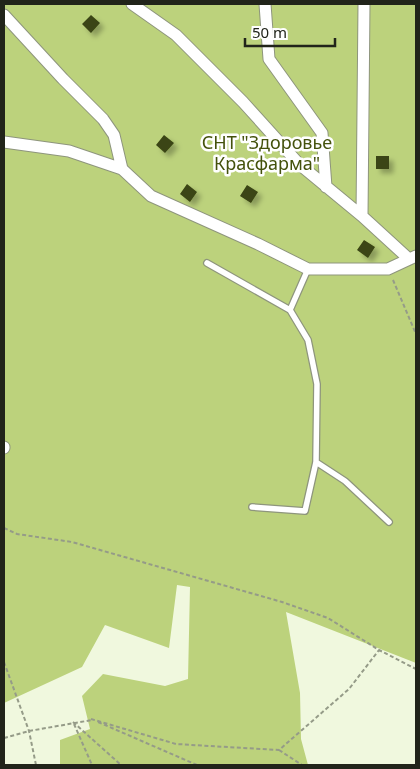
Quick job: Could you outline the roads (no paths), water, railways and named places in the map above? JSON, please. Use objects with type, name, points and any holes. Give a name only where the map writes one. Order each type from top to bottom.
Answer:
[{"type":"street","points":[[4,142],[69,150],[122,169],[151,196],[258,244],[308,269],[388,269],[412,257],[299,164],[243,102],[176,35],[132,4]]},
{"type":"street","points":[[265,4],[269,59],[322,133],[326,187]]},
{"type":"street","points":[[362,216],[364,4]]},
{"type":"street","points":[[4,15],[103,119],[114,135],[122,169]]},
{"type":"lane","points":[[207,263],[290,310],[308,340],[318,384],[316,462],[305,511],[252,507]]},
{"type":"lane","points":[[290,310],[308,269]]},
{"type":"lane","points":[[316,462],[345,481],[389,522]]},
{"type":"park label","name":"СНТ \"Здоровье Красфарма\"","points":[[267,153]]}]
